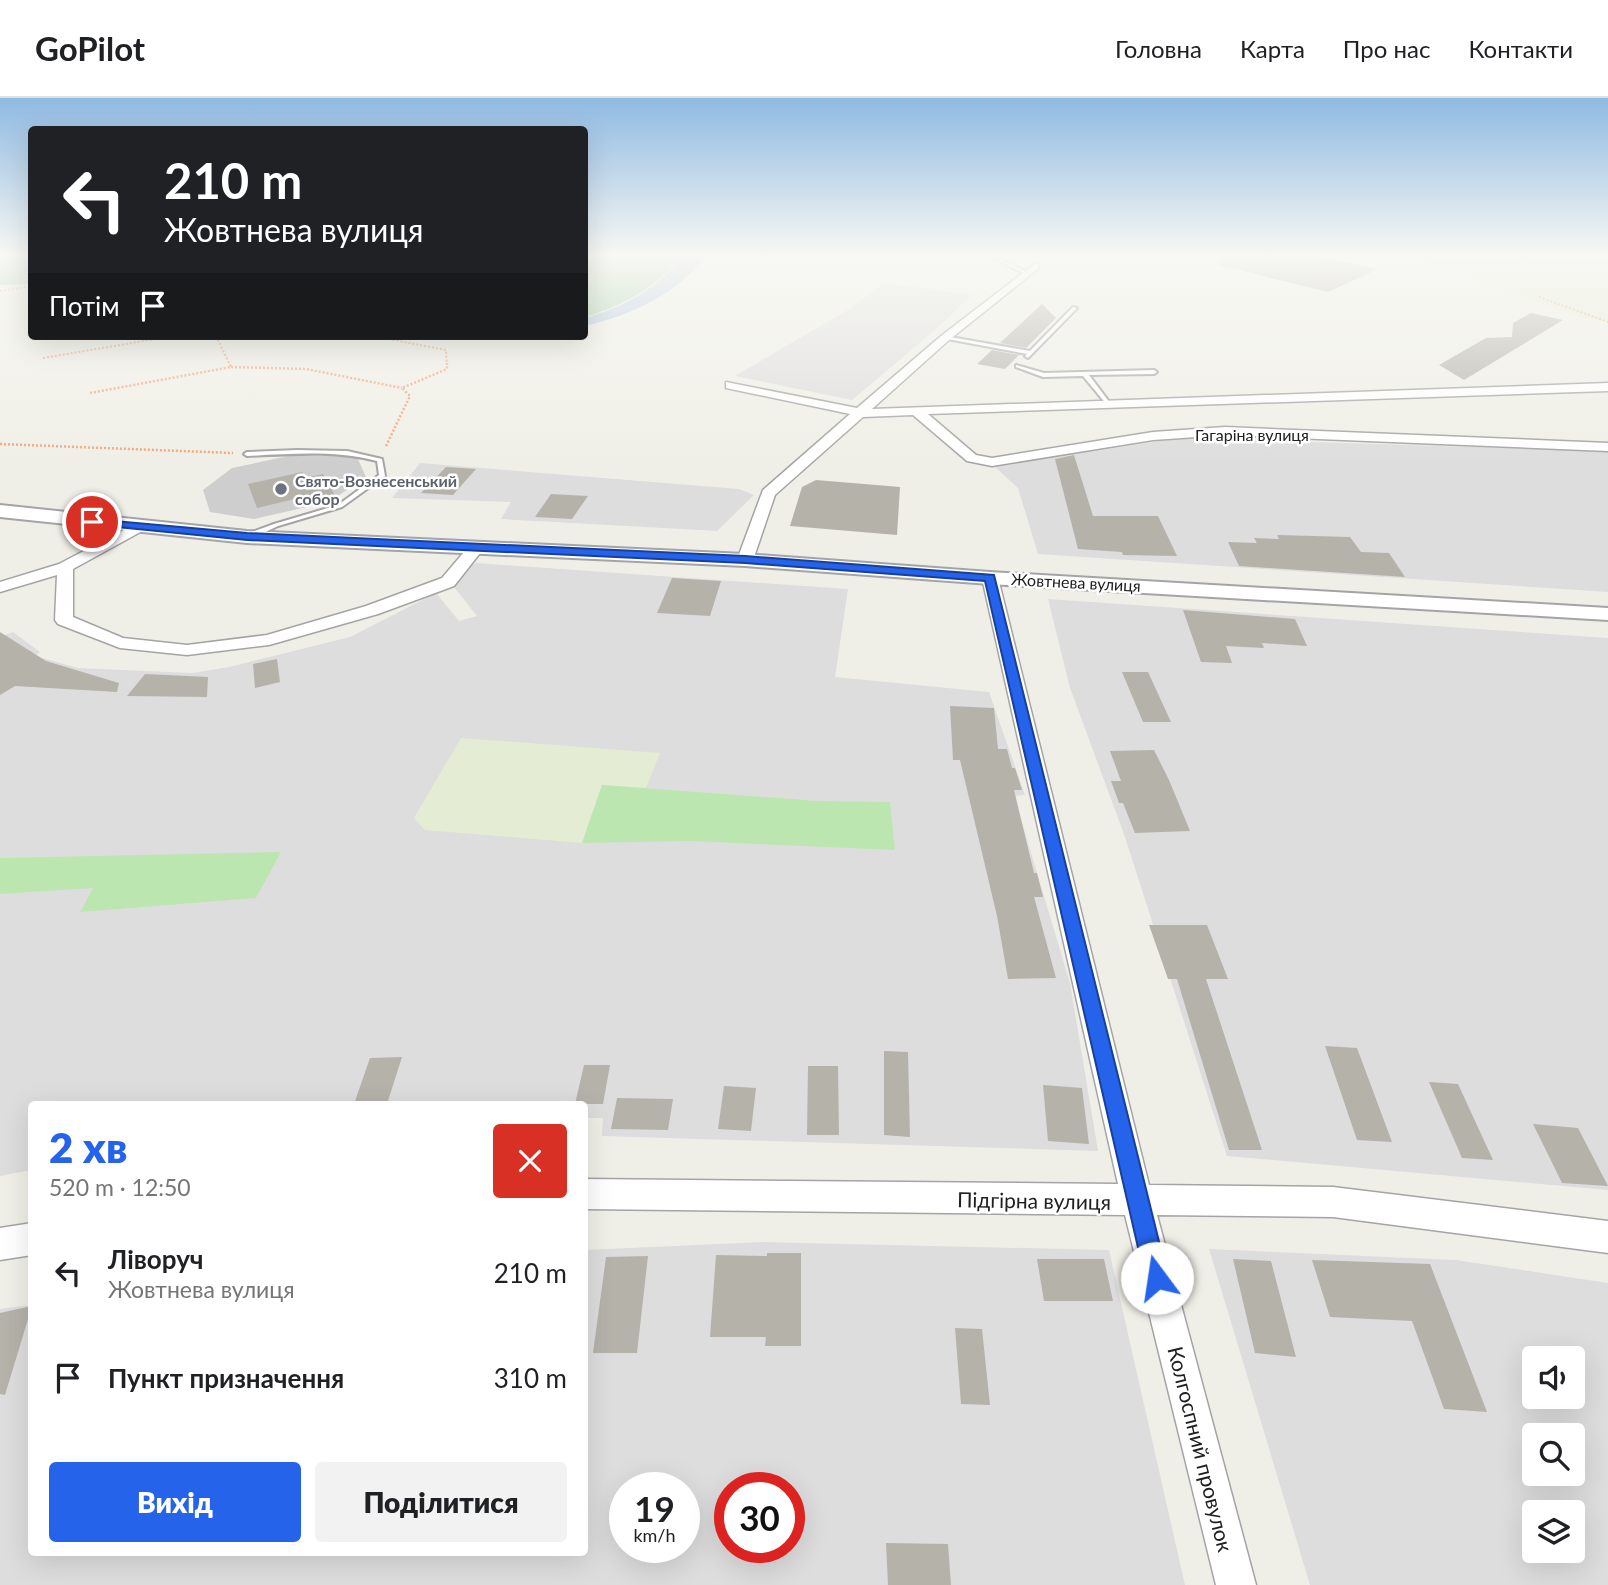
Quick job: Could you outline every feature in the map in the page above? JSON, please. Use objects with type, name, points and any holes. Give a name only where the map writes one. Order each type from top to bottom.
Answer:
[{"type":"street","points":[[745,560],[768,493],[961,325]]},
{"type":"street","points":[[730,385],[862,413],[1608,387]]},
{"type":"street","name":"Гагаріна вулиця","points":[[915,410],[972,458],[992,462],[1153,436],[1225,430],[1608,447]]},
{"type":"street","name":"Жовтнева вулиця","points":[[0,511],[247,537],[745,560],[990,578],[1608,614]]},
{"type":"street","points":[[0,587],[65,567],[139,527]]},
{"type":"street","points":[[65,567],[64,620],[120,643],[187,650],[269,640],[372,610],[447,582],[477,548]]},
{"type":"street","name":"Колгоспний провулок","points":[[990,578],[1137,1201],[1236,1585]]},
{"type":"street","name":"Підгірна вулиця","points":[[588,1194],[1333,1202],[1608,1237]]},
{"type":"street","points":[[0,1244],[28,1240]]},
{"type":"lane","points":[[1058,325],[1016,368],[1043,375],[1154,372]]},
{"type":"lane","points":[[945,338],[1031,353]]},
{"type":"lane","points":[[1085,374],[1107,403]]},
{"type":"lane","points":[[247,454],[319,452],[365,455],[380,460],[382,476],[340,506],[247,537]]},
{"type":"path","points":[[44,358],[150,340]]},
{"type":"path","points":[[218,340],[231,367]]},
{"type":"path","points":[[394,340],[446,350],[447,369],[402,388]]},
{"type":"path","points":[[90,393],[231,367],[306,369],[402,388],[410,396],[380,460]]},
{"type":"path","points":[[0,444],[247,454]]},
{"type":"shaded area","points":[[821,325],[940,325],[852,400],[735,376]]},
{"type":"shaded area","points":[[1178,438],[1608,451],[1608,592],[1038,554],[1018,488],[995,467]]},
{"type":"shaded area","points":[[293,455],[357,457],[366,477],[329,502],[254,519],[210,512],[203,490],[232,468]]},
{"type":"shaded area","points":[[420,463],[739,489],[754,495],[717,531],[501,519],[511,502],[392,498]]},
{"type":"shaded area","points":[[476,563],[848,589],[835,677],[989,692],[1025,795],[1014,796],[1070,983],[1098,1151],[602,1136],[603,1118],[588,1118],[588,1101],[28,1101],[28,1171],[0,1176],[0,637],[13,632],[40,652],[35,656],[78,668],[192,673],[229,667],[350,637],[436,593],[459,621],[477,616],[454,587],[467,568]]},
{"type":"shaded area","points":[[1048,599],[1608,638],[1608,1190],[1227,1156],[1125,837],[1070,688]]},
{"type":"shaded area","points":[[762,1242],[1109,1250],[1185,1585],[0,1585],[0,1309],[28,1305],[28,1556],[588,1556],[588,1250]]},
{"type":"shaded area","points":[[1209,1249],[1456,1260],[1608,1283],[1608,1585],[1310,1585]]},
{"type":"green space","points":[[461,738],[660,753],[646,788],[602,785],[582,843],[425,830],[414,818]]},
{"type":"green space","points":[[602,785],[818,801],[890,802],[895,850],[691,841],[582,843]]},
{"type":"green space","points":[[281,852],[256,898],[80,912],[93,888],[0,894],[0,858]]},
{"type":"building","points":[[1019,325],[1049,325],[1026,348],[1000,343]]},
{"type":"building","points":[[1513,325],[1554,325],[1464,380],[1439,365],[1486,338],[1512,337]]},
{"type":"building","points":[[992,350],[1019,355],[1005,369],[977,364]]},
{"type":"building","points":[[1074,455],[1093,516],[1158,516],[1177,556],[1123,555],[1122,552],[1078,549],[1055,459]]},
{"type":"building","points":[[446,467],[476,469],[453,495],[421,493]]},
{"type":"building","points":[[302,472],[305,478],[323,474],[338,501],[303,497],[257,508],[248,484]]},
{"type":"building","points":[[816,480],[900,487],[897,535],[790,526],[802,487]]},
{"type":"building","points":[[551,494],[588,496],[572,519],[535,517]]},
{"type":"building","points":[[1277,535],[1350,537],[1361,552],[1389,553],[1405,577],[1239,566],[1228,542],[1257,543],[1254,538],[1279,539]]},
{"type":"building","points":[[672,578],[721,581],[710,616],[657,613]]},
{"type":"building","points":[[1183,610],[1295,619],[1307,646],[1262,643],[1264,648],[1226,646],[1232,663],[1201,662]]},
{"type":"building","points":[[0,632],[46,661],[119,683],[117,692],[15,686],[0,695]]},
{"type":"building","points":[[277,659],[280,682],[255,688],[253,664]]},
{"type":"building","points":[[1122,672],[1148,672],[1171,722],[1143,722]]},
{"type":"building","points":[[145,674],[208,677],[207,697],[127,696]]},
{"type":"building","points":[[950,706],[994,708],[998,749],[1007,749],[1022,790],[1014,790],[1034,873],[1037,873],[1043,897],[1034,897],[1056,978],[1008,979],[997,916],[960,760],[953,760]]},
{"type":"building","points":[[1154,750],[1190,831],[1135,833],[1123,803],[1119,803],[1111,781],[1121,781],[1110,751]]},
{"type":"building","points":[[1149,925],[1207,925],[1228,979],[1206,979],[1262,1150],[1229,1150],[1177,979],[1168,979]]},
{"type":"building","points":[[1325,1046],[1357,1048],[1392,1142],[1357,1140]]},
{"type":"building","points":[[884,1051],[908,1052],[910,1137],[884,1135]]},
{"type":"building","points":[[402,1057],[388,1101],[355,1101],[370,1058]]},
{"type":"building","points":[[584,1065],[610,1065],[603,1104],[576,1101]]},
{"type":"building","points":[[808,1066],[838,1066],[839,1135],[807,1135]]},
{"type":"building","points":[[1429,1082],[1458,1084],[1493,1160],[1462,1158]]},
{"type":"building","points":[[1043,1085],[1082,1088],[1089,1144],[1048,1141]]},
{"type":"building","points":[[724,1086],[756,1088],[751,1131],[718,1129]]},
{"type":"building","points":[[617,1098],[673,1099],[668,1130],[611,1129]]},
{"type":"building","points":[[1533,1124],[1578,1128],[1608,1186],[1562,1183]]},
{"type":"building","points":[[767,1253],[801,1253],[801,1346],[765,1346],[766,1337],[710,1337],[716,1255],[767,1256]]},
{"type":"building","points":[[648,1256],[637,1353],[593,1353],[606,1257]]},
{"type":"building","points":[[1037,1259],[1104,1259],[1113,1301],[1044,1301]]},
{"type":"building","points":[[1233,1259],[1271,1261],[1296,1357],[1255,1353]]},
{"type":"building","points":[[1312,1260],[1430,1264],[1487,1412],[1444,1409],[1412,1321],[1330,1317]]},
{"type":"building","points":[[28,1307],[28,1319],[5,1395],[0,1394],[0,1313]]},
{"type":"building","points":[[955,1328],[982,1329],[990,1405],[961,1404]]},
{"type":"building","points":[[886,1543],[948,1544],[951,1585],[888,1585]]},
{"type":"place","name":"Свято-Вознесенський собор","points":[[281,489]]},
{"type":"route","points":[[92,522],[247,537],[745,560],[990,578],[1157,1278]]}]
